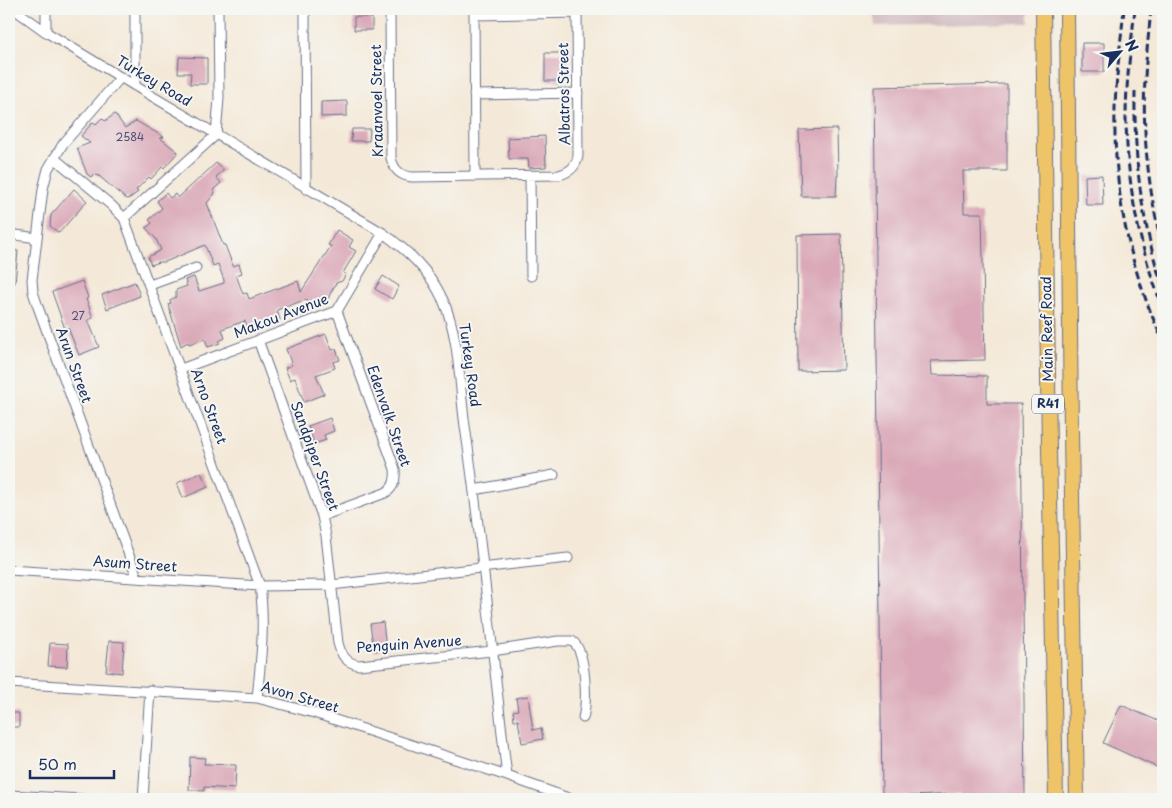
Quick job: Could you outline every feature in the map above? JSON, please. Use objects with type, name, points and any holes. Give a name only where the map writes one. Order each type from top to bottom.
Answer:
[{"type":"main road","name":"Main Reef Road","points":[[1043,9],[1050,527],[1056,799]]},
{"type":"main road","name":"Main Reef Road","points":[[1067,9],[1077,799]]},
{"type":"main road","points":[[1050,527],[1073,528]]},
{"type":"street","name":"Turkey Road","points":[[14,9],[46,32],[306,189],[383,233],[418,261],[436,287],[448,314],[454,334],[507,776]]},
{"type":"street","points":[[46,9],[46,32]]},
{"type":"street","points":[[135,9],[135,86]]},
{"type":"street","points":[[124,218],[216,134],[219,98],[218,9]]},
{"type":"street","points":[[305,9],[306,189]]},
{"type":"street","name":"Kraanvoel Street","points":[[390,9],[390,151],[393,166],[398,172],[408,176],[475,176]]},
{"type":"street","points":[[475,176],[474,12],[577,11]]},
{"type":"street","name":"Albatros Street","points":[[475,176],[560,175],[568,172],[577,162],[577,11]]},
{"type":"street","name":"Arun Street","points":[[121,77],[63,144],[48,169],[43,189],[32,292],[137,577]]},
{"type":"street","points":[[474,95],[578,93]]},
{"type":"street","name":"Arno Street","points":[[54,158],[112,205],[124,218],[150,285],[260,586],[262,640],[258,698]]},
{"type":"street","points":[[530,175],[531,276]]},
{"type":"street","name":"Makou Avenue","points":[[181,369],[337,311],[383,233]]},
{"type":"street","points":[[9,234],[37,238]]},
{"type":"street","points":[[150,285],[196,268]]},
{"type":"street","name":"Edenvalk Street","points":[[322,516],[391,490],[396,476],[337,311]]},
{"type":"street","name":"Sandpiper Street","points":[[258,340],[322,516],[331,585]]},
{"type":"street","points":[[474,490],[554,475]]},
{"type":"street","name":"Asum Street","points":[[9,570],[260,586],[331,585],[568,558]]},
{"type":"street","name":"Penguin Avenue","points":[[331,585],[338,643],[342,656],[353,664],[359,665],[567,640],[576,644],[582,663],[586,694],[586,707],[583,718]]},
{"type":"street","name":"Avon Street","points":[[9,683],[258,698],[507,776],[571,799]]},
{"type":"street","points":[[143,799],[150,690]]},
{"type":"street","points":[[9,795],[26,798],[80,799]]},
{"type":"shaded area","points":[[873,9],[1029,9],[1029,23],[875,26]]},
{"type":"building","points":[[354,17],[372,17],[372,30],[354,30]]},
{"type":"building","points":[[1082,43],[1104,43],[1104,72],[1082,72]]},
{"type":"building","points":[[545,53],[564,53],[564,81],[545,81]]},
{"type":"building","points":[[179,57],[207,58],[207,84],[190,84],[191,73],[178,73]]},
{"type":"building","points":[[1007,84],[1007,171],[963,171],[964,213],[982,213],[985,360],[931,361],[932,375],[987,376],[987,404],[1021,404],[1025,799],[960,799],[960,794],[882,797],[874,87]]},
{"type":"building","points":[[347,101],[347,116],[321,117],[321,102]]},
{"type":"building","points":[[115,114],[125,128],[136,121],[164,137],[160,138],[178,152],[164,168],[162,167],[151,179],[149,177],[136,190],[138,192],[126,199],[99,176],[94,174],[91,177],[87,174],[77,148],[90,143],[81,136],[93,122],[96,124],[102,118],[105,121]]},
{"type":"building","points":[[352,129],[370,129],[369,141],[351,141]]},
{"type":"building","points":[[837,129],[838,176],[836,196],[801,196],[799,130]]},
{"type":"building","points":[[545,136],[546,167],[529,168],[528,159],[509,159],[508,138]]},
{"type":"building","points":[[216,163],[224,170],[216,177],[221,183],[213,190],[215,193],[207,203],[233,266],[239,264],[242,273],[236,275],[243,294],[247,293],[249,299],[298,281],[301,292],[331,246],[328,245],[337,230],[353,240],[349,247],[356,251],[343,273],[346,274],[342,281],[336,283],[329,298],[320,301],[320,306],[312,310],[307,299],[277,310],[280,320],[249,331],[245,321],[222,329],[225,338],[219,341],[220,343],[208,347],[205,339],[189,344],[188,342],[181,346],[168,304],[171,303],[170,300],[176,297],[176,290],[187,286],[185,280],[194,277],[199,291],[224,283],[224,280],[218,264],[213,266],[205,245],[165,262],[151,265],[148,257],[161,250],[156,239],[146,228],[152,223],[149,220],[162,208],[157,201],[166,193],[170,198],[175,194],[178,198]]},
{"type":"building","points":[[1102,175],[1103,205],[1086,205],[1085,176]]},
{"type":"building","points":[[74,189],[87,201],[59,233],[50,226],[51,215]]},
{"type":"building","points":[[841,234],[844,370],[798,371],[797,235]]},
{"type":"building","points":[[9,250],[18,251],[15,283],[9,283]]},
{"type":"building","points":[[383,276],[399,286],[392,299],[375,289]]},
{"type":"building","points":[[82,281],[93,318],[88,320],[99,347],[79,355],[68,328],[65,329],[52,292]]},
{"type":"building","points":[[135,282],[140,296],[107,309],[102,295]]},
{"type":"building","points":[[326,334],[332,350],[336,349],[340,360],[333,362],[335,368],[316,375],[324,394],[304,402],[295,378],[290,380],[285,368],[292,365],[286,349]]},
{"type":"building","points":[[330,418],[334,431],[324,435],[326,440],[314,444],[308,426]]},
{"type":"building","points":[[201,473],[208,487],[183,498],[177,483]]},
{"type":"building","points":[[383,622],[386,649],[374,651],[370,624]]},
{"type":"building","points":[[109,641],[124,642],[122,673],[106,671]]},
{"type":"building","points":[[50,643],[68,644],[67,667],[48,666]]},
{"type":"building","points":[[528,696],[533,730],[541,728],[543,739],[522,743],[518,720],[514,720],[513,711],[518,710],[516,698]]},
{"type":"building","points":[[1121,705],[1163,723],[1163,770],[1103,743]]},
{"type":"building","points":[[9,713],[19,713],[19,727],[9,727]]},
{"type":"building","points":[[190,757],[205,758],[204,764],[236,765],[235,789],[204,787],[204,791],[189,790]]},
{"type":"railway","points":[[1124,9],[1115,108],[1115,138],[1120,198],[1132,257],[1151,313],[1163,341]]},
{"type":"railway","points":[[1135,9],[1126,105],[1129,168],[1141,239],[1163,308]]},
{"type":"railway","points":[[1151,9],[1145,69],[1146,143],[1150,186],[1163,250]]},
{"type":"railway","points":[[1135,91],[1136,142],[1140,191],[1149,239],[1163,288]]}]
